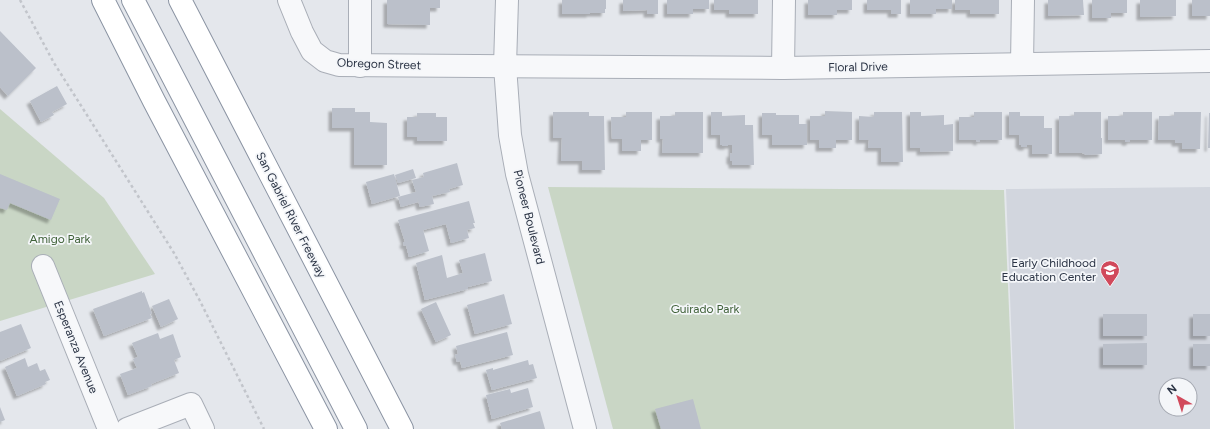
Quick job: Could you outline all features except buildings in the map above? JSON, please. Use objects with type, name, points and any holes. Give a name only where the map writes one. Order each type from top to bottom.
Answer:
[{"type":"highway","points":[[103,0],[154,101],[326,429]]},
{"type":"highway","points":[[133,0],[356,429]]},
{"type":"highway","points":[[146,0],[288,276],[369,429]]},
{"type":"highway","name":"San Gabriel River Freeway","points":[[180,0],[402,429]]},
{"type":"highway","points":[[298,377],[317,429]]},
{"type":"street","name":"Obregon Street","points":[[289,0],[302,32],[312,51],[325,61],[339,65],[360,66],[505,66]]},
{"type":"street","points":[[360,0],[360,66]]},
{"type":"street","name":"Pioneer Boulevard","points":[[507,0],[505,66],[510,135],[517,174],[585,429]]},
{"type":"street","points":[[784,0],[784,68]]},
{"type":"street","points":[[1022,64],[1023,0]]},
{"type":"street","name":"Floral Drive","points":[[505,66],[784,68],[1210,61]]},
{"type":"street","name":"Esperanza Avenue","points":[[43,266],[109,429]]},
{"type":"street","points":[[126,429],[191,404],[203,429]]},
{"type":"path","points":[[20,0],[54,63],[174,253],[200,301],[264,429]]},
{"type":"shaded area","name":"Early Childhood Education Center","points":[[1210,187],[1210,429],[1015,429],[1006,189]]},
{"type":"green space","name":"Amigo Park","points":[[0,109],[104,198],[155,274],[0,321]]},
{"type":"green space","name":"Guirado Park","points":[[548,187],[1004,190],[1014,429],[613,429]]},
{"type":"place","name":"Early Childhood Education Center","points":[[1110,287]]}]
